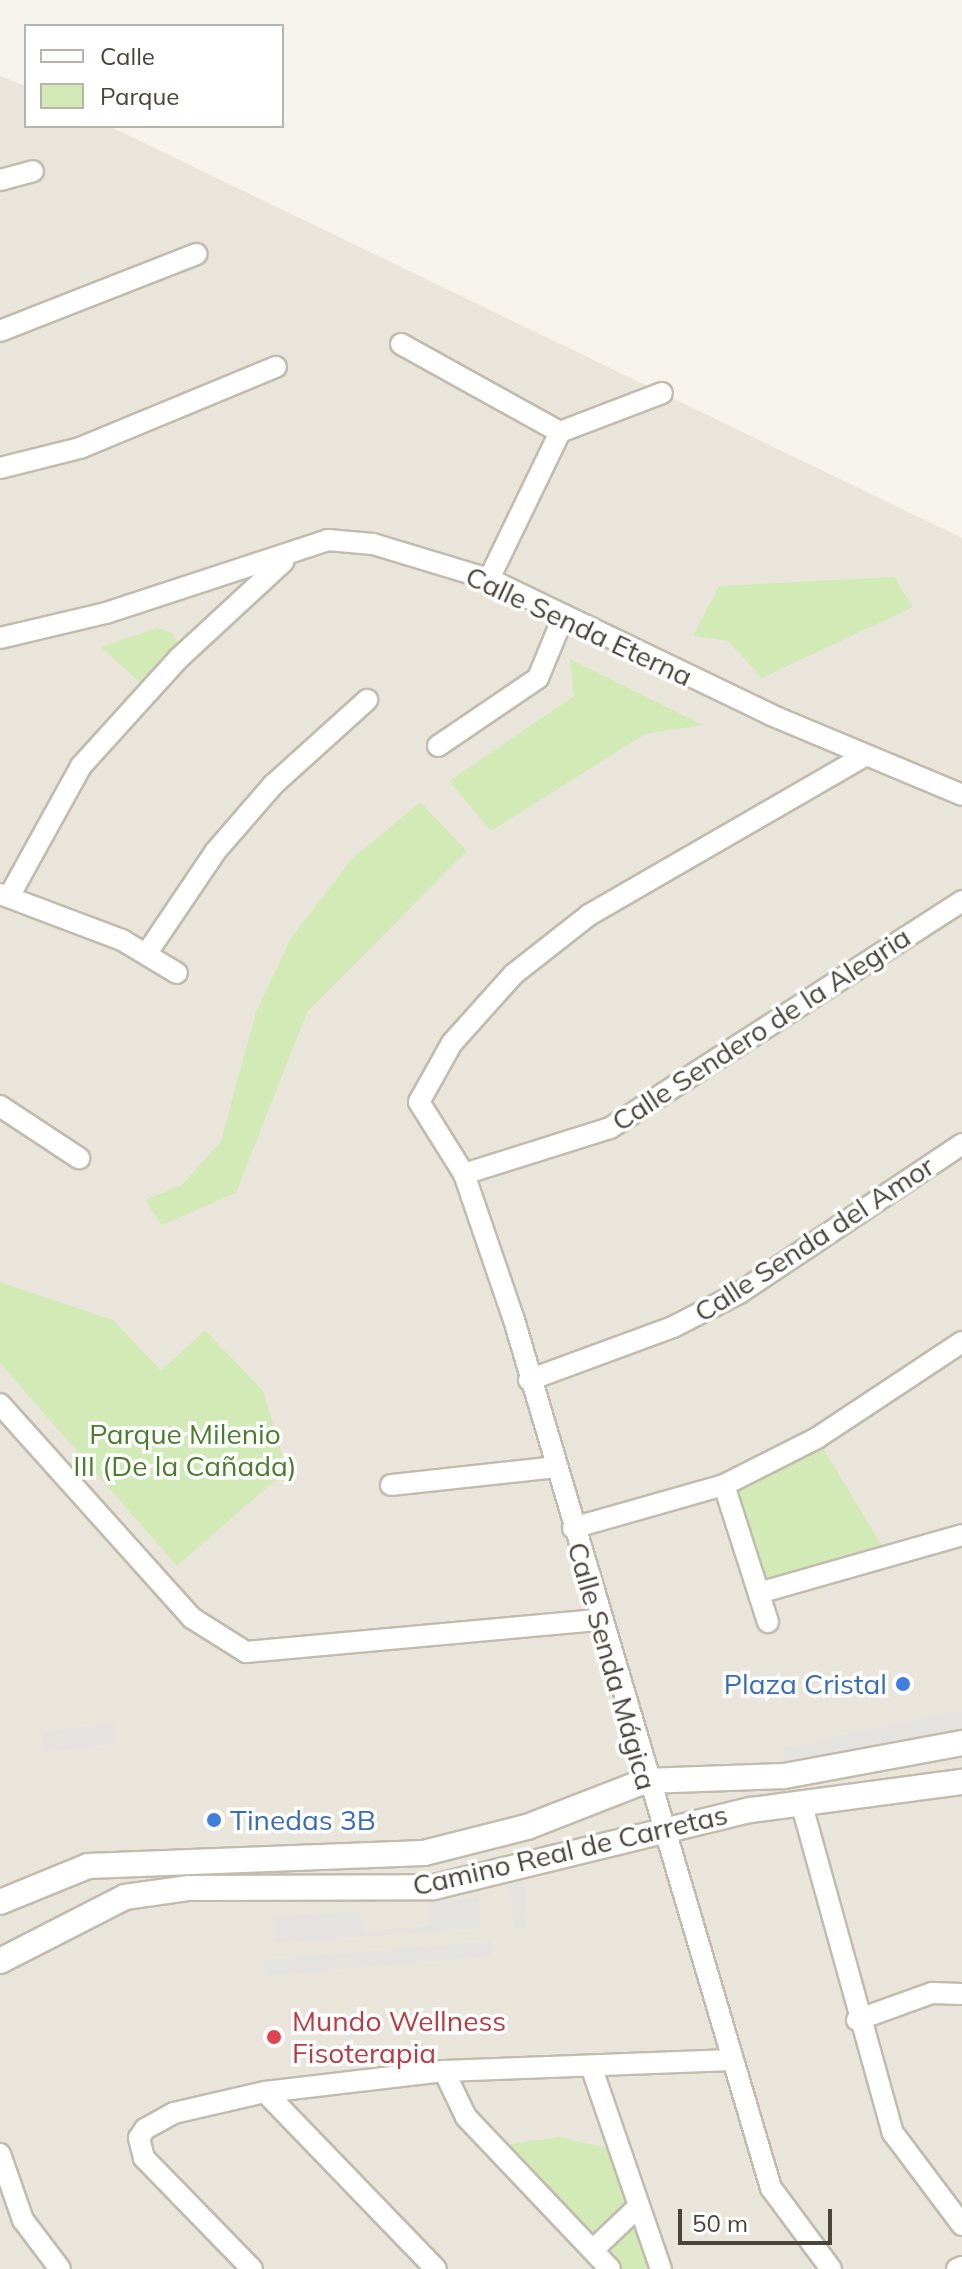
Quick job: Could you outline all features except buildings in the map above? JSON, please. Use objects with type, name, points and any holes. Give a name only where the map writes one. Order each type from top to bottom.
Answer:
[{"type":"street","points":[[0,180],[33,171]]},
{"type":"street","points":[[0,331],[196,254]]},
{"type":"street","points":[[401,344],[560,432]]},
{"type":"street","points":[[0,468],[80,448],[276,367]]},
{"type":"street","points":[[489,579],[560,432],[662,393]]},
{"type":"street","name":"Calle Senda Eterna","points":[[0,638],[286,559],[328,540],[373,544],[489,579],[863,757],[962,795]]},
{"type":"street","points":[[177,973],[147,953],[6,894],[81,766],[179,658],[286,559]]},
{"type":"street","points":[[438,746],[538,678],[564,615]]},
{"type":"street","points":[[147,953],[215,852],[273,785],[367,700]]},
{"type":"street","name":"Calle Senda Mágica","points":[[831,2269],[771,2188],[645,1781],[556,1467],[464,1174],[419,1102],[452,1043],[514,974],[589,915],[863,757]]},
{"type":"street","name":"Calle Sendero de la Alegria","points":[[464,1174],[610,1128],[962,901]]},
{"type":"street","points":[[0,1106],[79,1158]]},
{"type":"street","name":"Calle Senda del Amor","points":[[529,1380],[673,1327],[741,1292],[962,1144]]},
{"type":"street","points":[[573,1528],[724,1485],[817,1438],[962,1342]]},
{"type":"street","points":[[0,1404],[192,1618],[246,1652],[598,1620]]},
{"type":"street","points":[[391,1485],[556,1467]]},
{"type":"street","points":[[724,1485],[768,1622]]},
{"type":"street","points":[[759,1593],[962,1535]]},
{"type":"street","name":"Camino Real de Carretas","points":[[0,1902],[88,1866],[424,1853],[527,1827],[645,1781],[784,1776],[962,1743]]},
{"type":"street","name":"Camino Real de Carretas","points":[[0,1961],[125,1897],[189,1888],[434,1887],[801,1802],[962,1782]]},
{"type":"street","points":[[801,1802],[857,2020],[893,2133],[962,2225]]},
{"type":"street","points":[[857,2020],[932,1993],[962,1994]]},
{"type":"street","points":[[252,2269],[154,2171],[139,2138],[174,2113],[265,2092],[444,2071],[732,2060]]},
{"type":"street","points":[[591,2066],[661,2269]]},
{"type":"street","points":[[444,2071],[466,2117],[596,2247],[610,2269]]},
{"type":"street","points":[[265,2092],[436,2269]]},
{"type":"street","points":[[0,2154],[4,2192],[60,2269]]},
{"type":"street","points":[[596,2247],[638,2207]]},
{"type":"shaded area","points":[[0,76],[24,85],[24,128],[113,128],[962,538],[962,2269],[0,2269]]},
{"type":"shaded area","points":[[962,1709],[962,1743],[784,1776],[783,1748]]},
{"type":"shaded area","points":[[113,1724],[115,1744],[44,1752],[42,1731]]},
{"type":"shaded area","points":[[524,1882],[528,1927],[513,1929],[509,1884]]},
{"type":"shaded area","points":[[479,1898],[481,1928],[274,1943],[272,1917],[361,1911],[363,1931],[430,1926],[429,1901]]},
{"type":"shaded area","points":[[491,1941],[492,1956],[265,1976],[264,1960]]},
{"type":"green space","points":[[894,577],[913,607],[762,678],[728,641],[693,636],[719,586]]},
{"type":"green space","points":[[157,628],[173,633],[178,646],[148,690],[101,647]]},
{"type":"green space","points":[[570,659],[703,725],[645,734],[491,831],[449,781],[574,696]]},
{"type":"green space","points":[[420,802],[467,851],[307,1012],[236,1193],[162,1225],[145,1200],[182,1185],[221,1141],[256,1012],[291,938],[351,860]]},
{"type":"green space","name":"Parque Milenio III (De la Cañada)","points":[[0,1282],[113,1320],[161,1371],[205,1330],[263,1391],[287,1470],[177,1566],[0,1363]]},
{"type":"green space","points":[[817,1438],[888,1556],[759,1593],[724,1485]]},
{"type":"green space","points":[[560,2137],[615,2150],[661,2269],[610,2269],[497,2146]]},
{"type":"place","name":"Plaza Cristal","points":[[903,1684]]},
{"type":"place","name":"Tinedas 3B","points":[[214,1820]]},
{"type":"place","name":"Mundo Wellness Fisoterapia","points":[[274,2037]]}]
